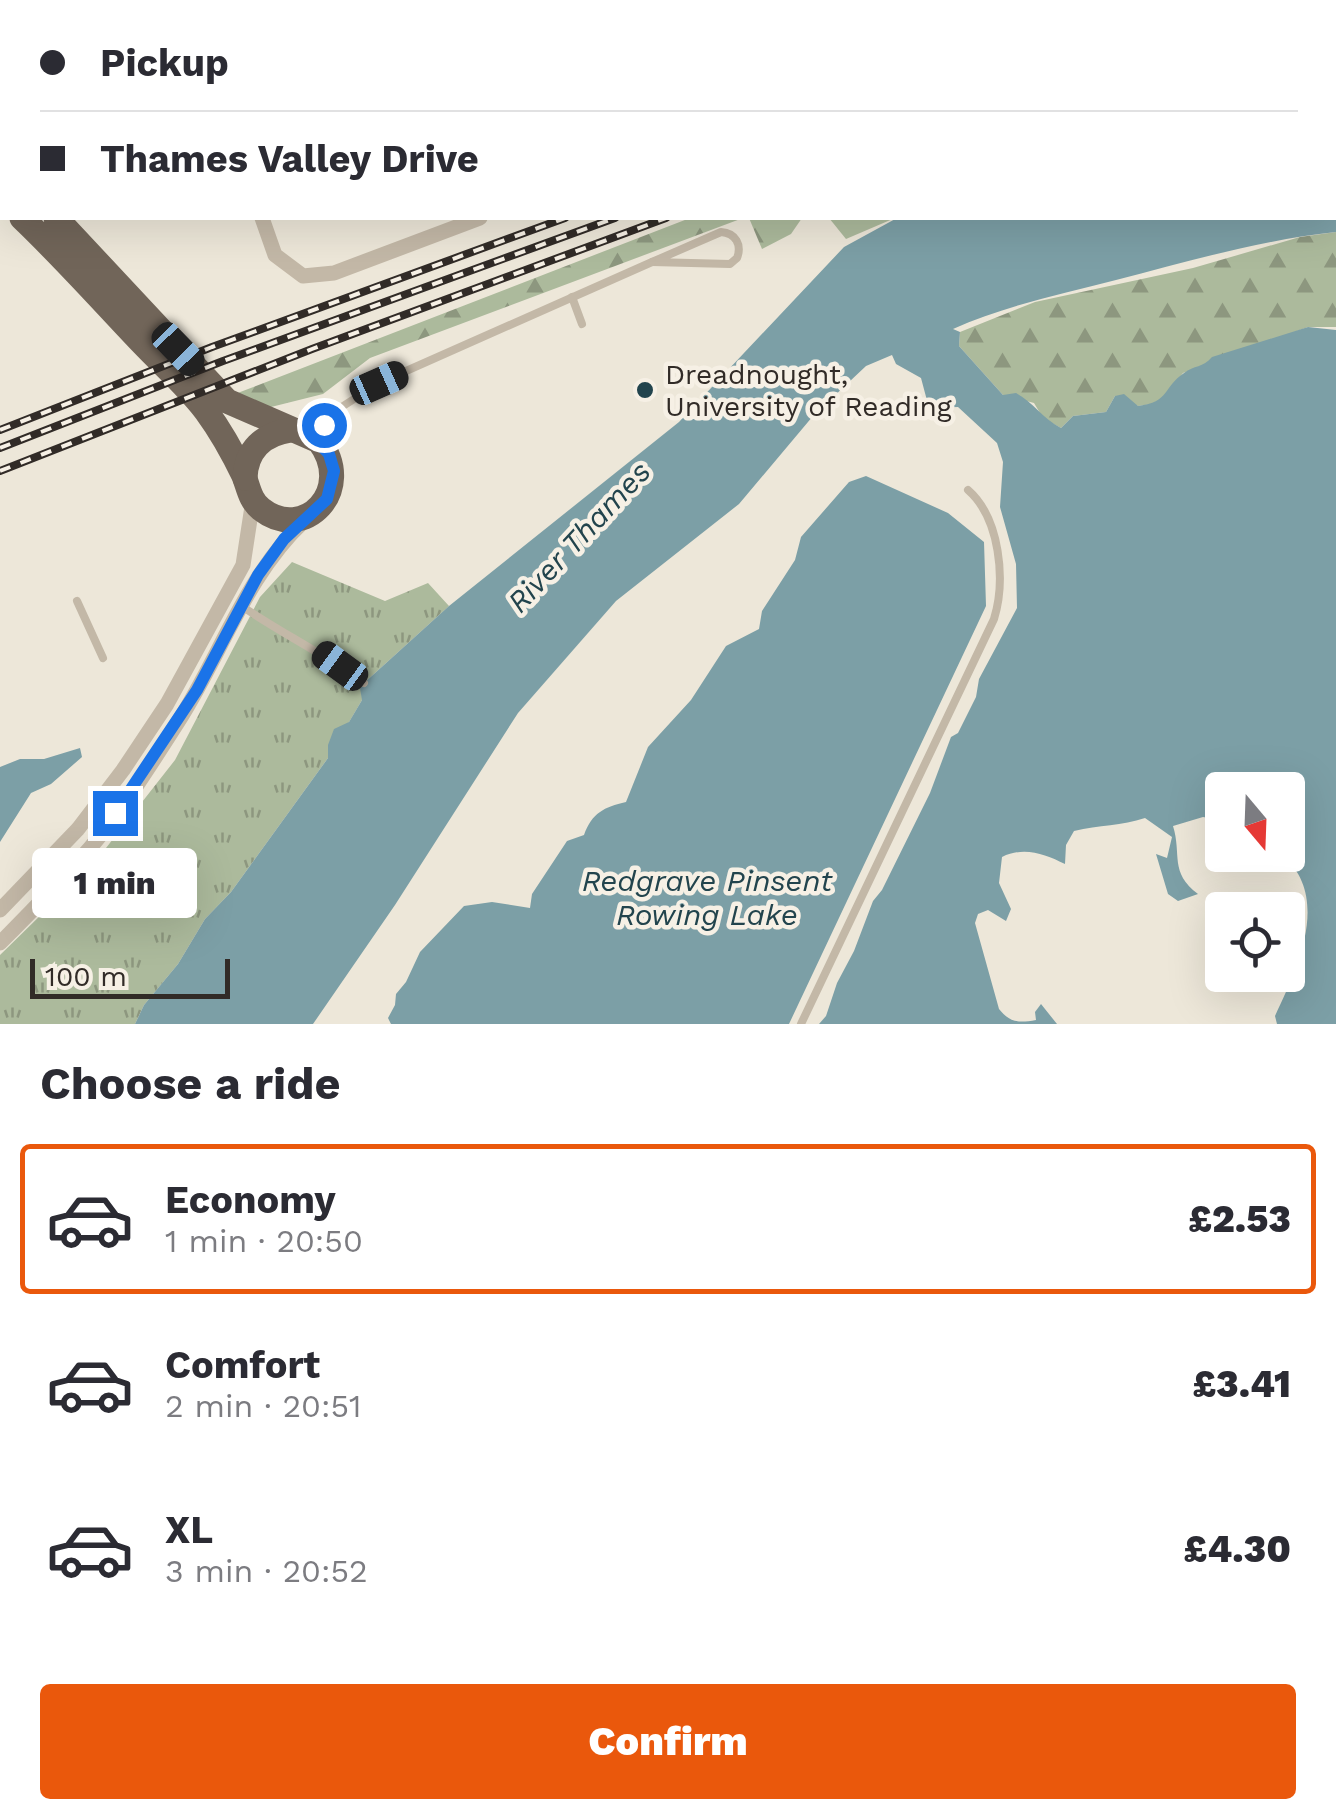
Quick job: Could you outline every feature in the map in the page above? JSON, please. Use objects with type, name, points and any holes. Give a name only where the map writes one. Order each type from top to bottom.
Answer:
[{"type":"main road","points":[[24,220],[204,408],[263,510],[289,519],[315,511],[327,499],[334,471],[329,454],[302,434],[227,401],[58,220]]},
{"type":"main road","points":[[249,489],[252,452],[260,441],[278,432],[302,434]]},
{"type":"street","points":[[263,220],[276,256],[303,276],[334,272],[475,220]]},
{"type":"street","points":[[0,910],[78,830],[167,704],[243,565],[249,489]]},
{"type":"street","points":[[0,943],[92,845],[178,721],[272,554],[315,511]]},
{"type":"lane","points":[[302,434],[379,383],[572,297],[652,262],[722,232],[734,236],[740,248],[737,258],[725,266],[652,262]]},
{"type":"lane","points":[[572,297],[582,324]]},
{"type":"lane","points":[[801,1024],[994,619],[1002,594],[992,526],[978,499],[968,490]]},
{"type":"lane","points":[[77,601],[103,658]]},
{"type":"lane","points":[[242,607],[317,650],[364,683]]},
{"type":"green space","points":[[685,220],[738,220],[370,358],[323,394],[263,409],[235,394]]},
{"type":"green space","points":[[750,220],[801,220],[791,234],[762,249]]},
{"type":"green space","points":[[831,220],[890,220],[846,239]]},
{"type":"green space","points":[[1336,232],[1336,327],[1308,327],[1183,373],[1165,397],[1152,404],[1138,406],[1115,396],[1106,412],[1073,416],[1061,428],[1043,418],[1034,403],[1003,395],[959,346],[960,332],[1035,302],[1193,268],[1300,237]]},
{"type":"green space","points":[[292,562],[385,601],[428,583],[449,606],[364,683],[362,700],[328,758],[231,892],[205,919],[178,964],[144,1005],[135,1024],[0,1024],[0,955],[95,862],[175,760],[260,597]]},
{"type":"water","name":"River Thames","points":[[893,220],[1336,220],[1336,232],[1198,259],[1033,301],[953,329],[960,332],[959,346],[1003,395],[1016,393],[1061,428],[1073,416],[1106,412],[1115,396],[1124,394],[1138,406],[1156,401],[1177,378],[1212,357],[1308,327],[1336,330],[1336,1024],[1277,1024],[1275,1016],[1285,992],[1305,992],[1308,912],[1297,872],[1305,872],[1305,772],[1205,772],[1205,817],[1173,826],[1180,870],[1198,894],[1178,901],[1168,894],[1156,854],[1167,858],[1172,837],[1145,818],[1074,831],[1066,845],[1065,864],[1026,852],[1002,857],[999,883],[1011,909],[1006,921],[988,910],[978,914],[975,923],[999,1009],[1011,1019],[1030,1021],[1036,1020],[1035,1012],[1041,1004],[1057,1024],[819,1024],[826,1016],[873,901],[930,793],[951,737],[958,733],[976,697],[979,679],[1017,608],[1016,564],[1000,507],[1003,462],[997,443],[958,407],[929,408],[921,378],[896,364],[892,355],[866,366],[813,416],[739,504],[616,601],[518,713],[313,1024],[135,1024],[144,1005],[178,964],[205,919],[231,892],[328,758],[334,729],[349,722],[362,700],[360,688],[364,683],[449,606],[679,422],[844,247]]},
{"type":"water","name":"Redgrave Pinsent Rowing Lake","points":[[866,476],[948,513],[984,542],[986,606],[789,1024],[391,1024],[388,1018],[396,994],[420,952],[464,906],[492,902],[530,908],[532,894],[567,841],[584,835],[600,812],[626,802],[648,747],[691,700],[726,646],[759,629],[762,611],[795,560],[801,537],[849,482]]},
{"type":"water","points":[[80,748],[82,757],[51,784],[31,793],[0,842],[0,767],[20,759],[44,759]]},
{"type":"railway","points":[[0,430],[212,347],[560,220]]},
{"type":"railway","points":[[0,448],[223,361],[610,220]]},
{"type":"railway","points":[[0,471],[312,349],[661,220]]},
{"type":"place","name":"Dreadnought, University of Reading","points":[[645,390]]},
{"type":"route","points":[[115,813],[197,690],[272,554],[327,499],[334,471],[329,454],[313,437],[324,425]]}]
